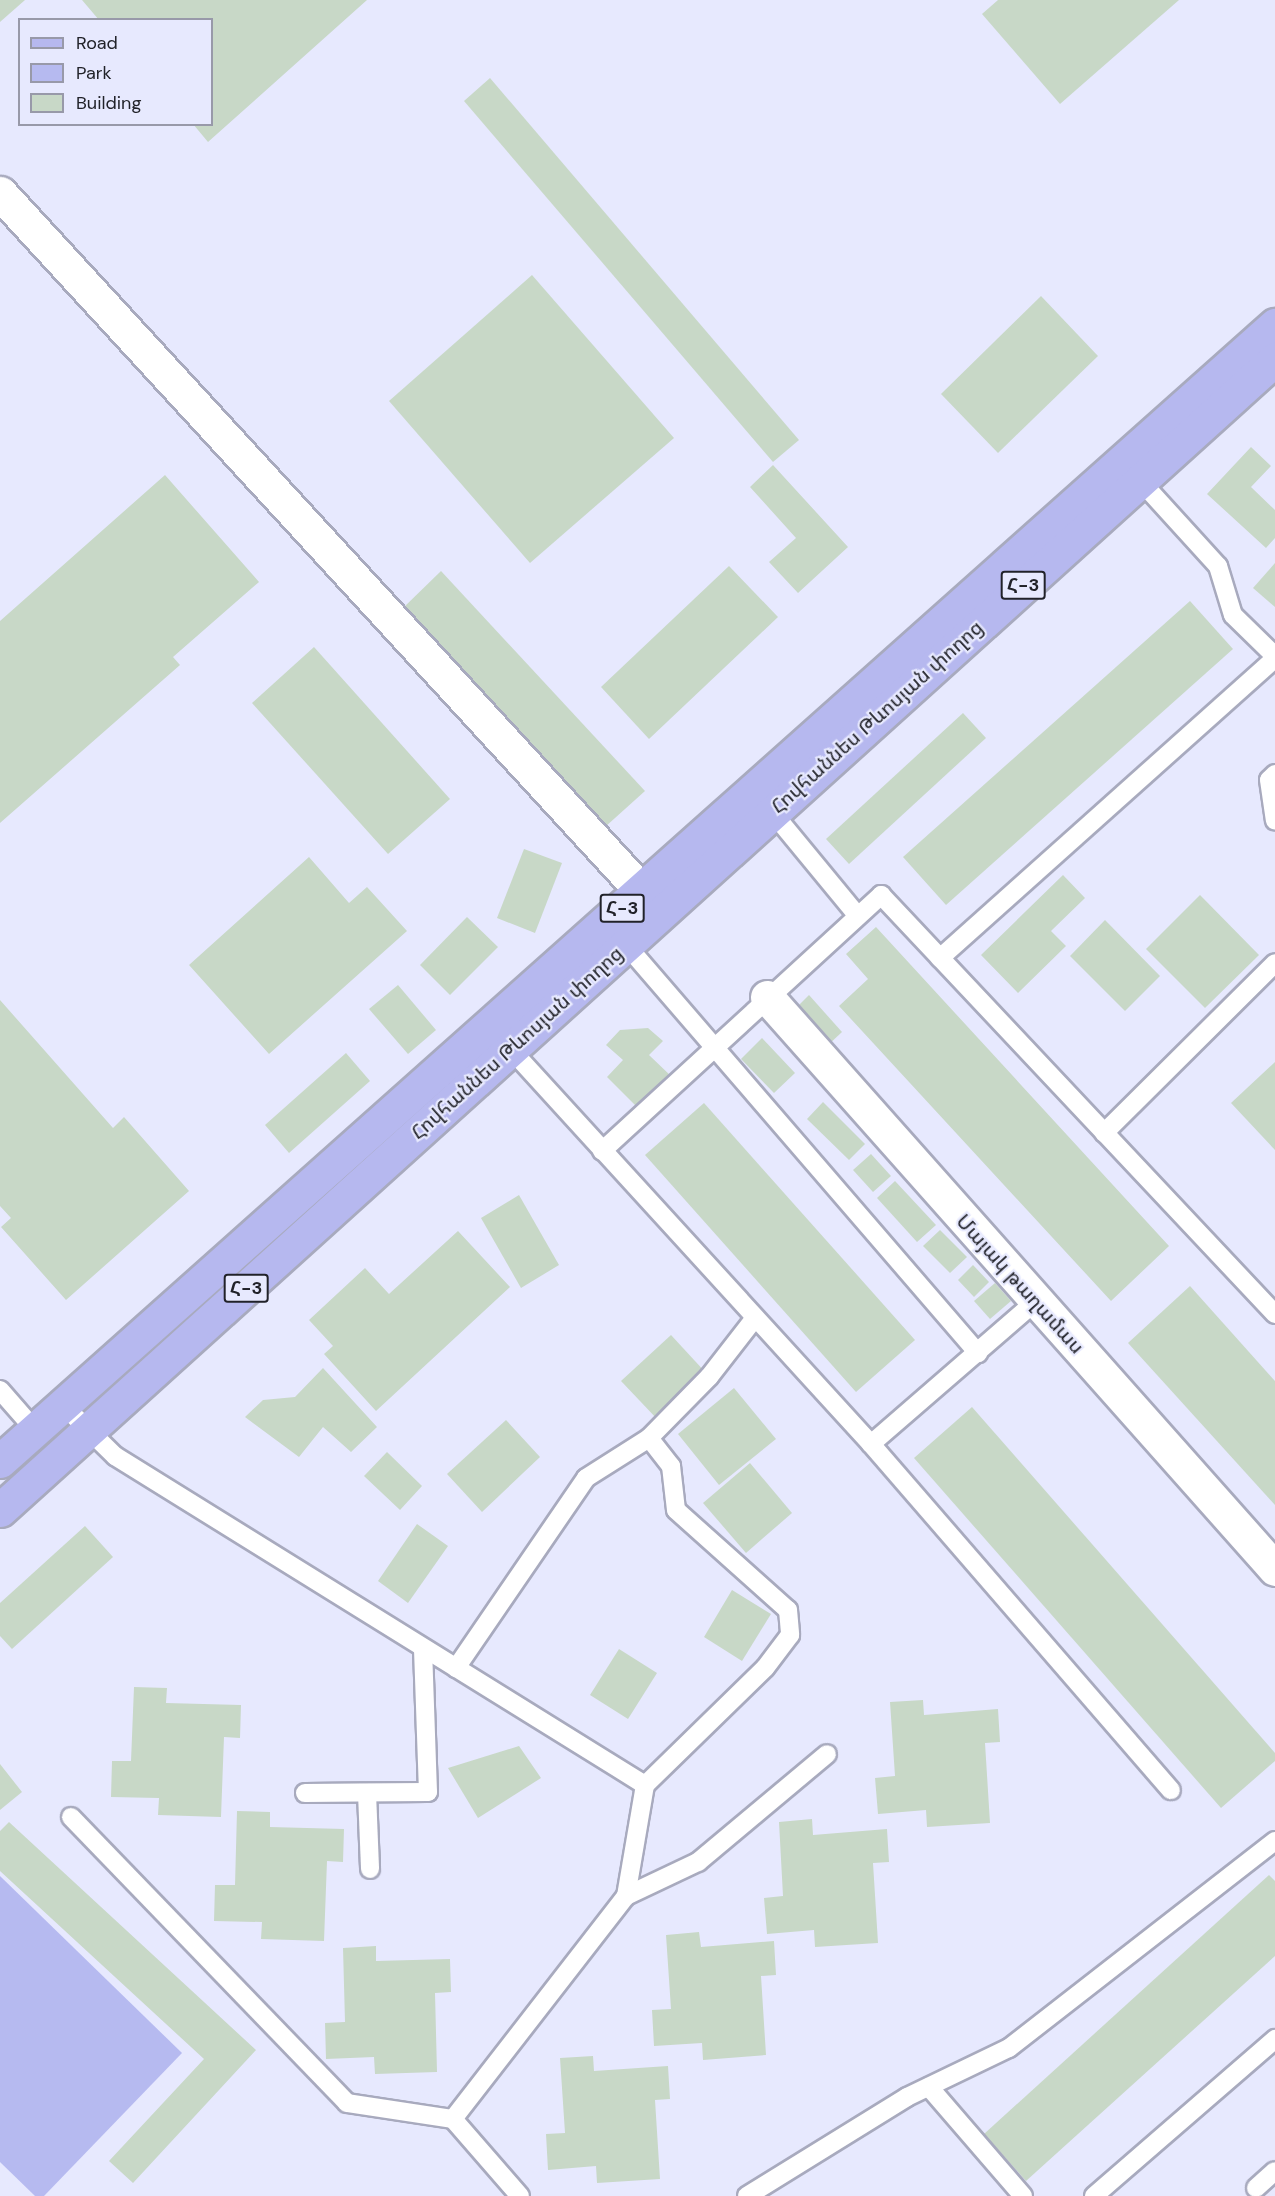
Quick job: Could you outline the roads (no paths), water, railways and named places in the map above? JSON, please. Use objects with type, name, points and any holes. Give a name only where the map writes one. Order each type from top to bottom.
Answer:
[{"type":"main road","name":"Հովհաննես Թևոսյան փողոց","points":[[1132,471],[1275,325]]},
{"type":"main road","name":"Հովհաննես Թևոսյան փողոց","points":[[0,1510],[88,1431],[500,1038],[616,933],[1132,471],[1275,359]]},
{"type":"main road","name":"Հովհաննես Թևոսյան փողոց","points":[[0,1461],[63,1405],[500,1038]]},
{"type":"street","points":[[0,193],[652,901]]},
{"type":"street","name":"Մայակ թաղամաս","points":[[767,997],[1035,1302],[1275,1569]]},
{"type":"lane","points":[[940,958],[1275,658],[1233,615],[1218,566],[1132,471]]},
{"type":"lane","points":[[1275,774],[1269,780],[1275,821]]},
{"type":"lane","points":[[763,801],[858,916]]},
{"type":"lane","points":[[602,1151],[715,1049],[767,997],[881,895],[1275,1314]]},
{"type":"lane","points":[[616,933],[978,1353]]},
{"type":"lane","points":[[1104,1133],[1275,963]]},
{"type":"lane","points":[[500,1038],[871,1444],[1171,1790]]},
{"type":"lane","points":[[871,1444],[1035,1302]]},
{"type":"lane","points":[[456,1668],[586,1478],[648,1438],[709,1377],[755,1318]]},
{"type":"lane","points":[[0,1390],[35,1430]]},
{"type":"lane","points":[[63,1405],[115,1456],[645,1785]]},
{"type":"lane","points":[[626,1896],[645,1785],[765,1668],[790,1635],[788,1610],[676,1509],[671,1466],[648,1438]]},
{"type":"lane","points":[[305,1793],[428,1792],[423,1647]]},
{"type":"lane","points":[[453,2119],[626,1896],[698,1862],[827,1754]]},
{"type":"lane","points":[[367,1792],[370,1869]]},
{"type":"lane","points":[[71,1817],[347,2103],[453,2119],[520,2196]]},
{"type":"lane","points":[[747,2196],[929,2086],[1009,2049],[1275,1841]]},
{"type":"lane","points":[[1094,2196],[1275,2038]]},
{"type":"lane","points":[[929,2086],[1023,2196]]},
{"type":"lane","points":[[1256,2188],[1275,2171]]}]
